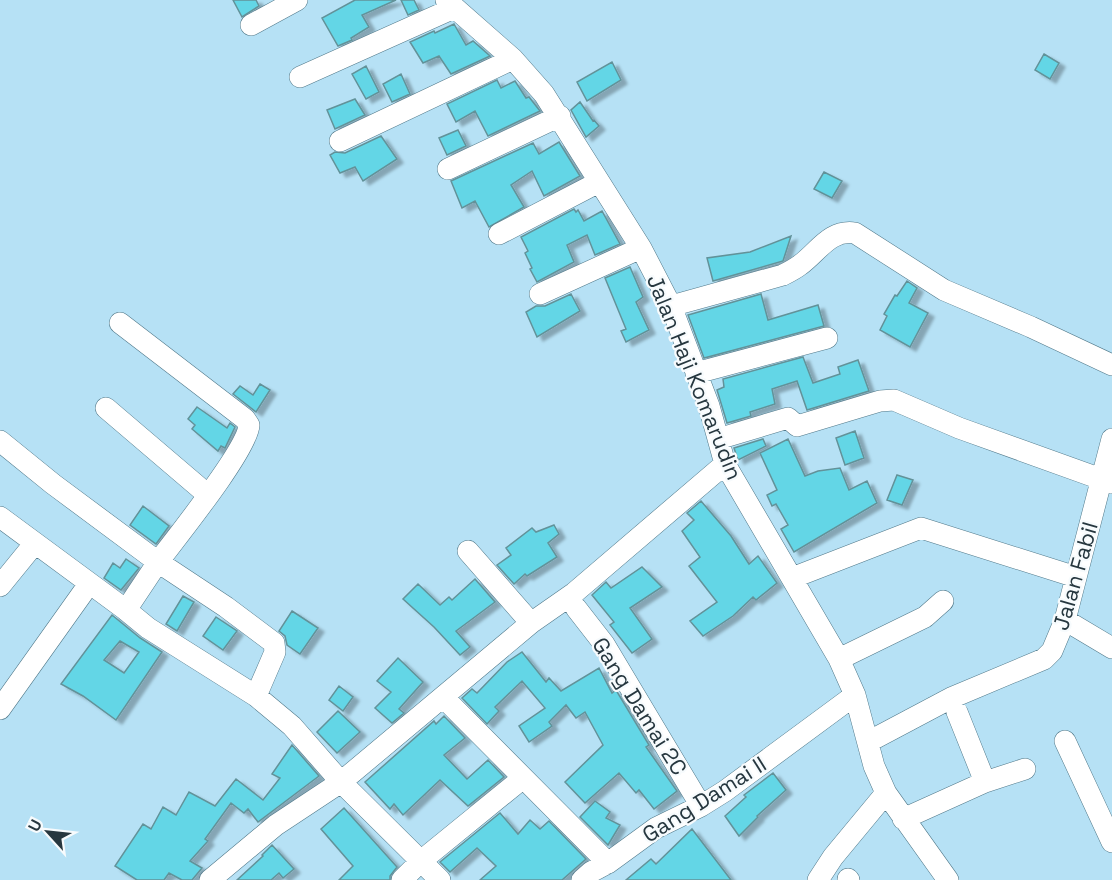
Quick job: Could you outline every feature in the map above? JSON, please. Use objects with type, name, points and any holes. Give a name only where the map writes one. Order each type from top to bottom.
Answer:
[{"type":"street","points":[[251,25],[297,0]]},
{"type":"street","points":[[300,77],[450,4]]},
{"type":"street","name":"Jalan Haji Komarudin","points":[[450,4],[491,37],[544,94],[560,116],[641,248],[671,306],[709,406],[725,464],[840,659],[855,695],[874,766],[886,793],[945,879]]},
{"type":"street","points":[[340,141],[513,59]]},
{"type":"street","points":[[448,169],[560,116]]},
{"type":"street","points":[[499,234],[599,182]]},
{"type":"street","points":[[671,306],[783,275],[800,265],[827,240],[846,231],[855,233],[944,290],[1112,365]]},
{"type":"street","points":[[540,294],[641,248]]},
{"type":"street","points":[[120,323],[245,419],[249,425],[249,432],[242,445],[126,610]]},
{"type":"street","points":[[696,373],[827,338]]},
{"type":"street","points":[[718,439],[788,418],[797,426],[880,401],[894,400],[959,428],[1107,481]]},
{"type":"street","points":[[105,408],[208,495]]},
{"type":"street","name":"Jalan Fabil","points":[[868,742],[951,698],[1044,659],[1052,651],[1065,620],[1076,577],[1107,481],[1112,439]]},
{"type":"street","points":[[0,441],[53,484],[158,562],[225,607],[274,644],[275,652],[256,696]]},
{"type":"street","points":[[210,880],[276,825],[341,782],[531,623],[574,593],[725,464]]},
{"type":"street","points":[[0,517],[148,628],[256,696],[292,726],[341,782],[440,880]]},
{"type":"street","points":[[792,578],[921,528],[1076,577]]},
{"type":"street","points":[[0,586],[35,543]]},
{"type":"street","points":[[468,551],[531,623]]},
{"type":"street","points":[[0,710],[89,584]]},
{"type":"street","points":[[840,659],[925,617],[943,601]]},
{"type":"street","name":"Gang Damai 2C","points":[[576,608],[604,644],[701,806]]},
{"type":"street","points":[[1065,620],[1112,648]]},
{"type":"street","name":"Gang Damai II","points":[[595,874],[656,828],[701,806],[725,791],[855,695]]},
{"type":"street","points":[[443,697],[523,778],[595,874]]},
{"type":"street","points":[[957,712],[985,782]]},
{"type":"street","points":[[1065,741],[1112,842]]},
{"type":"street","points":[[903,819],[985,782],[1025,769]]},
{"type":"street","points":[[402,880],[421,861],[523,778]]},
{"type":"street","points":[[818,880],[833,856],[886,793]]},
{"type":"building","points":[[233,0],[256,0],[259,6],[242,17]]},
{"type":"building","points":[[355,0],[396,0],[362,15],[369,27],[351,38],[352,40],[338,46],[322,18]]},
{"type":"building","points":[[401,0],[414,0],[419,10],[408,15]]},
{"type":"building","points":[[454,24],[466,45],[473,41],[490,56],[451,74],[439,56],[423,63],[410,42]]},
{"type":"building","points":[[1044,54],[1059,63],[1050,79],[1035,70]]},
{"type":"building","points":[[612,62],[621,80],[587,101],[577,82]]},
{"type":"building","points":[[366,66],[379,92],[366,99],[352,74]]},
{"type":"building","points":[[401,74],[410,94],[392,102],[383,84]]},
{"type":"building","points":[[497,80],[501,88],[515,81],[526,98],[529,97],[540,111],[488,136],[475,111],[456,122],[447,104]]},
{"type":"building","points":[[355,99],[365,115],[335,129],[327,110]]},
{"type":"building","points":[[580,102],[599,126],[586,137],[571,110]]},
{"type":"building","points":[[458,130],[466,146],[447,155],[439,138]]},
{"type":"building","points":[[381,136],[397,159],[363,181],[355,167],[340,173],[330,155],[335,152],[345,153]]},
{"type":"building","points":[[559,142],[580,176],[544,196],[532,171],[511,185],[524,207],[489,227],[475,201],[462,208],[451,181],[533,143],[539,154]]},
{"type":"building","points":[[824,172],[842,181],[832,198],[814,189]]},
{"type":"building","points":[[574,209],[576,212],[578,210],[584,221],[602,211],[620,244],[595,255],[587,235],[567,245],[574,262],[537,282],[530,269],[532,268],[525,253],[528,251],[521,237]]},
{"type":"building","points":[[791,236],[783,261],[713,281],[707,258],[750,252]]},
{"type":"building","points":[[630,267],[643,297],[636,302],[649,330],[626,342],[621,331],[626,329],[605,278]]},
{"type":"building","points":[[907,281],[917,288],[909,303],[928,313],[910,347],[880,330],[887,316],[884,314],[895,295],[897,296]]},
{"type":"building","points":[[571,294],[580,311],[537,337],[526,312],[536,306],[545,306]]},
{"type":"building","points":[[761,294],[768,320],[818,305],[824,326],[704,358],[688,315]]},
{"type":"building","points":[[803,357],[813,383],[840,374],[838,367],[858,360],[869,391],[807,410],[797,381],[772,389],[775,404],[750,412],[751,416],[727,423],[717,390],[724,387],[723,379]]},
{"type":"building","points":[[260,384],[270,390],[256,412],[233,394],[240,386],[253,395]]},
{"type":"building","points":[[197,407],[227,428],[230,423],[235,427],[225,448],[221,446],[218,451],[192,429],[195,425],[188,419]]},
{"type":"building","points":[[855,431],[864,458],[845,465],[836,438]]},
{"type":"building","points":[[763,439],[766,446],[738,460],[734,448]]},
{"type":"building","points":[[788,439],[805,476],[818,471],[840,468],[849,490],[867,481],[877,503],[794,552],[781,529],[788,525],[776,504],[772,506],[767,495],[777,490],[760,453]]},
{"type":"building","points":[[897,475],[913,480],[902,505],[887,500]]},
{"type":"building","points":[[701,501],[731,536],[749,564],[758,556],[777,583],[756,600],[753,597],[733,616],[703,636],[690,621],[717,602],[689,566],[700,557],[682,531],[694,520],[687,513]]},
{"type":"building","points":[[143,506],[169,526],[156,544],[130,525]]},
{"type":"building","points":[[554,525],[559,534],[548,543],[557,557],[527,576],[525,574],[514,584],[497,565],[511,555],[506,548],[532,528],[536,532]]},
{"type":"building","points":[[126,559],[139,568],[121,590],[104,578],[113,563],[120,568]]},
{"type":"building","points":[[642,567],[662,587],[630,608],[652,639],[632,653],[610,625],[614,622],[592,595],[606,582],[611,588]]},
{"type":"building","points":[[475,579],[495,602],[456,631],[470,647],[460,655],[403,599],[418,584],[440,605],[449,597],[452,600]]},
{"type":"building","points":[[183,596],[194,602],[177,631],[166,624]]},
{"type":"building","points":[[292,611],[318,628],[300,654],[287,645],[285,636],[279,631]]},
{"type":"building","points":[[112,615],[140,638],[162,652],[116,720],[83,696],[61,684]],"holes":[[[120,641],[139,652],[124,673],[104,660]]]},
{"type":"building","points":[[216,617],[237,631],[223,650],[203,636]]},
{"type":"building","points":[[522,652],[546,682],[549,678],[561,691],[599,668],[612,693],[616,690],[649,745],[646,747],[677,791],[654,809],[639,790],[636,793],[619,773],[585,803],[565,782],[603,745],[585,712],[576,718],[566,705],[549,722],[552,726],[529,742],[519,726],[545,708],[522,681],[495,707],[499,711],[487,724],[462,698],[472,689],[477,693],[507,662]]},
{"type":"building","points":[[398,658],[423,682],[399,709],[404,713],[392,723],[375,708],[391,692],[377,681]]},
{"type":"building","points":[[339,686],[353,697],[343,711],[329,700]]},
{"type":"building","points":[[338,711],[360,732],[337,753],[317,732]]},
{"type":"building","points":[[444,716],[465,738],[444,755],[467,779],[488,760],[504,777],[468,806],[440,780],[403,815],[394,804],[390,809],[365,782],[434,721],[436,724]]},
{"type":"building","points":[[292,745],[319,776],[258,822],[248,809],[244,813],[231,803],[205,839],[208,841],[190,861],[202,868],[192,880],[182,880],[169,873],[164,880],[137,880],[115,866],[143,824],[151,829],[163,807],[176,815],[189,792],[215,806],[236,779],[263,800],[280,778],[272,774]]},
{"type":"building","points":[[773,773],[786,790],[739,836],[725,816],[746,797],[744,795]]},
{"type":"building","points":[[595,801],[610,812],[606,818],[620,825],[608,845],[580,817]]},
{"type":"building","points":[[344,808],[397,867],[390,876],[390,880],[339,880],[353,866],[321,829]]},
{"type":"building","points":[[500,813],[518,834],[530,820],[540,829],[549,821],[586,859],[562,880],[480,880],[496,866],[477,848],[450,872],[440,862]]},
{"type":"building","points":[[692,829],[731,880],[626,880],[651,859],[656,864]]},
{"type":"building","points":[[272,845],[294,869],[283,878],[279,873],[271,880],[237,880],[263,856]]}]
